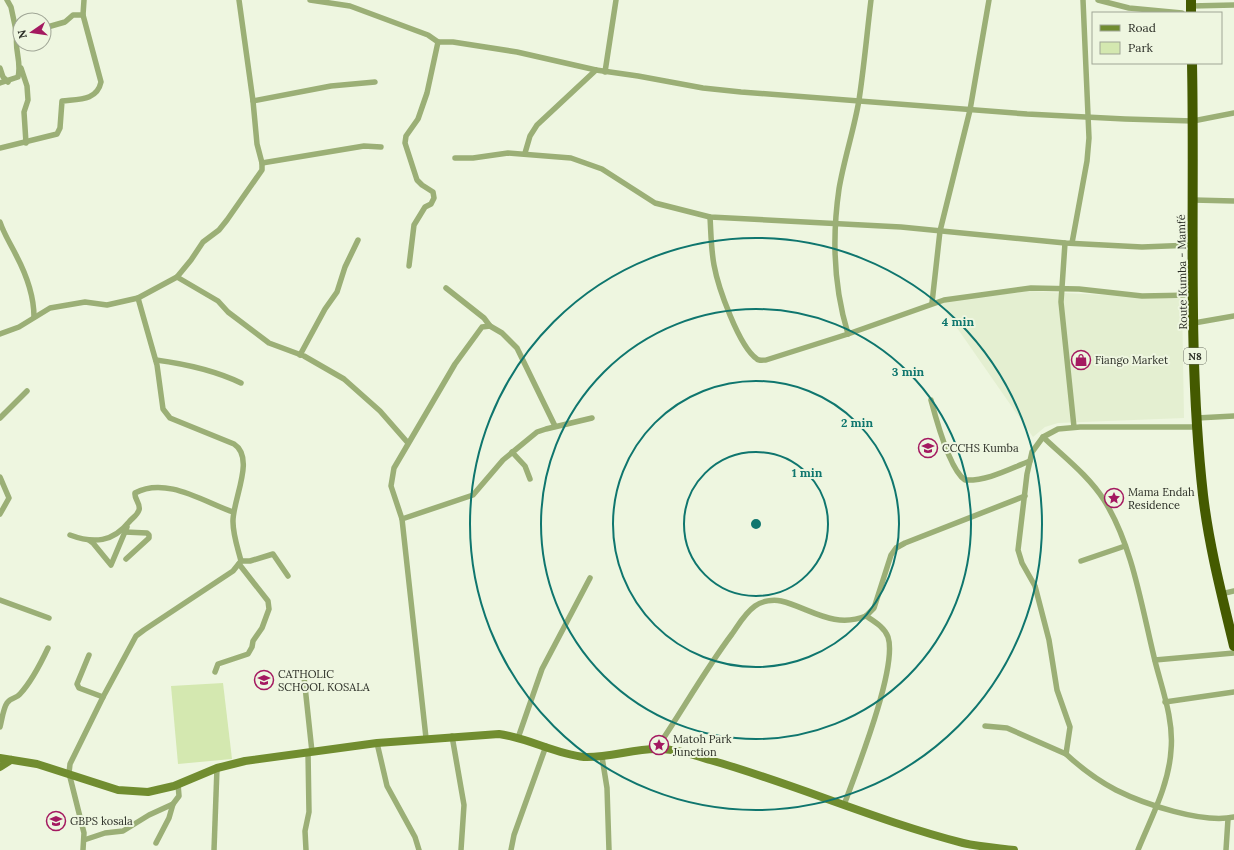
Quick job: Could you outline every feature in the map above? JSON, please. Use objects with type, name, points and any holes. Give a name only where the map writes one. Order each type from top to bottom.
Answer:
[{"type":"highway","name":"Route Kumba - Mamfé","points":[[1192,64],[1194,322],[1197,422],[1203,496],[1211,547],[1234,646]]},
{"type":"main road","points":[[0,760],[29,762],[69,773],[84,780],[129,792],[161,790],[217,768],[245,761],[377,743],[426,738],[499,734],[518,738],[570,754],[602,757],[657,748],[709,760],[894,823],[980,848],[1014,850]]},
{"type":"street","points":[[7,0],[12,12]]},
{"type":"street","points":[[0,148],[26,143],[57,134],[60,128],[62,101],[90,98],[100,89],[101,82],[83,15],[84,0]]},
{"type":"street","points":[[0,334],[19,327],[50,308],[85,302],[107,305],[138,298],[177,277],[203,242],[219,230],[245,196],[260,175],[262,162],[257,144],[253,101],[239,0]]},
{"type":"street","points":[[310,0],[351,3],[428,35],[438,42],[453,42],[517,52],[606,72],[638,76],[703,88],[970,110],[1087,117],[1193,121],[1234,113]]},
{"type":"street","points":[[606,72],[616,0]]},
{"type":"street","points":[[848,334],[837,283],[835,223],[840,189],[858,101],[871,0]]},
{"type":"street","points":[[932,303],[940,231],[970,110],[989,0]]},
{"type":"street","points":[[1072,243],[1087,161],[1089,138],[1083,0]]},
{"type":"street","points":[[1098,0],[1129,8],[1171,12]]},
{"type":"street","points":[[1191,6],[1234,5]]},
{"type":"street","points":[[52,26],[65,22],[72,15],[83,15]]},
{"type":"street","points":[[409,266],[414,225],[425,207],[430,204],[434,198],[433,192],[417,180],[405,143],[406,136],[418,119],[427,93],[438,42]]},
{"type":"street","points":[[18,52],[27,86],[28,100],[24,112],[26,143]]},
{"type":"street","points":[[0,68],[3,77],[8,82]]},
{"type":"street","points":[[0,83],[8,82],[18,77],[21,68]]},
{"type":"street","points":[[526,153],[530,136],[537,125],[596,70]]},
{"type":"street","points":[[253,101],[331,86],[375,82]]},
{"type":"street","points":[[262,162],[364,146],[381,147]]},
{"type":"street","points":[[455,158],[473,158],[508,153],[526,153],[571,158],[602,169],[655,203],[710,217],[835,223],[1065,243],[1142,247],[1193,245]]},
{"type":"street","points":[[1193,200],[1234,201]]},
{"type":"street","points":[[710,217],[712,252],[720,286],[738,332],[746,346],[757,359],[766,360],[848,334],[944,300],[1031,288],[1062,288],[1142,296],[1194,296]]},
{"type":"street","points":[[0,222],[5,237],[17,256],[26,277],[33,299],[34,317]]},
{"type":"street","points":[[300,355],[325,309],[337,292],[348,260],[358,240]]},
{"type":"street","points":[[1065,243],[1062,308],[1074,427]]},
{"type":"street","points":[[177,277],[218,301],[228,312],[269,342],[300,355],[350,384],[388,419],[408,443]]},
{"type":"street","points":[[446,288],[484,318],[490,326],[502,333],[517,348],[555,426]]},
{"type":"street","points":[[138,298],[156,360],[162,410],[170,418],[234,444],[242,451],[244,466],[233,512],[234,533],[240,563],[268,600],[269,609],[262,628],[253,641],[252,647],[248,654],[218,664],[215,672]]},
{"type":"street","points":[[1194,322],[1234,316]]},
{"type":"street","points":[[426,738],[402,519],[391,486],[394,468],[455,364],[479,330],[482,327],[490,326]]},
{"type":"street","points":[[156,360],[202,368],[221,374],[241,384]]},
{"type":"street","points":[[0,418],[27,391]]},
{"type":"street","points":[[931,400],[941,434],[956,472],[965,480],[974,480],[993,476],[1030,461]]},
{"type":"street","points":[[1066,754],[1070,727],[1057,690],[1049,640],[1035,586],[1019,556],[1018,550],[1032,452],[1043,437],[1058,429],[1197,422],[1234,416]]},
{"type":"street","points":[[402,519],[472,495],[512,452],[537,432],[555,426],[592,418]]},
{"type":"street","points":[[1043,437],[1096,489],[1111,512],[1125,546],[1143,606],[1165,702],[1172,749],[1169,768],[1138,850]]},
{"type":"street","points":[[512,452],[525,466],[530,479]]},
{"type":"street","points":[[0,477],[9,498],[0,514]]},
{"type":"street","points":[[89,540],[111,564],[129,522],[136,516],[139,509],[135,493],[156,487],[175,490],[233,512]]},
{"type":"street","points":[[866,616],[874,608],[890,555],[896,548],[905,543],[1025,496]]},
{"type":"street","points":[[70,535],[89,540],[110,538],[126,530],[146,533],[149,535],[150,538],[126,559]]},
{"type":"street","points":[[1081,561],[1125,546]]},
{"type":"street","points":[[83,850],[84,840],[78,804],[69,773],[70,764],[103,697],[136,636],[233,571],[240,563],[273,554],[288,576]]},
{"type":"street","points":[[518,738],[542,669],[590,578]]},
{"type":"street","points":[[1221,594],[1234,591]]},
{"type":"street","points":[[0,600],[7,604],[49,618]]},
{"type":"street","points":[[657,748],[721,648],[747,613],[756,605],[765,602],[781,601],[819,616],[831,619],[866,616],[879,624],[884,630],[887,635],[890,651],[881,698],[844,805]]},
{"type":"street","points":[[0,727],[7,703],[12,698],[18,697],[25,689],[48,648]]},
{"type":"street","points":[[1155,660],[1234,652]]},
{"type":"street","points":[[89,655],[76,684],[79,688],[103,697]]},
{"type":"street","points":[[304,677],[310,752],[309,812],[305,831],[306,850]]},
{"type":"street","points":[[1165,702],[1234,692]]},
{"type":"street","points":[[984,726],[1007,728],[1066,754],[1084,771],[1116,790],[1156,805],[1192,815],[1231,818],[1226,850]]},
{"type":"street","points":[[452,736],[464,805],[461,850]]},
{"type":"street","points":[[377,743],[387,786],[415,837],[419,850]]},
{"type":"street","points":[[511,850],[514,836],[546,746]]},
{"type":"street","points":[[602,757],[607,788],[609,850]]},
{"type":"street","points":[[214,850],[217,768]]},
{"type":"street","points":[[156,842],[163,831],[173,804],[179,796],[178,784]]},
{"type":"street","points":[[84,840],[105,833],[123,831],[149,815],[173,804]]},
{"type":"shaded area","name":"Fiango Market","points":[[1027,291],[1182,299],[1184,418],[1058,423],[1045,427],[1033,437],[939,302]]},
{"type":"green space","points":[[223,683],[232,759],[178,764],[171,686]]},
{"type":"place","name":"Fiango Market","points":[[1081,360]]},
{"type":"place","name":"CCCHS Kumba","points":[[928,448]]},
{"type":"place","name":"Mama Endah Residence","points":[[1114,498]]},
{"type":"place","name":"CATHOLIC SCHOOL KOSALA","points":[[264,680]]},
{"type":"place","name":"Matoh Park Junction","points":[[659,745]]},
{"type":"place","name":"GBPS kosala","points":[[56,821]]}]
